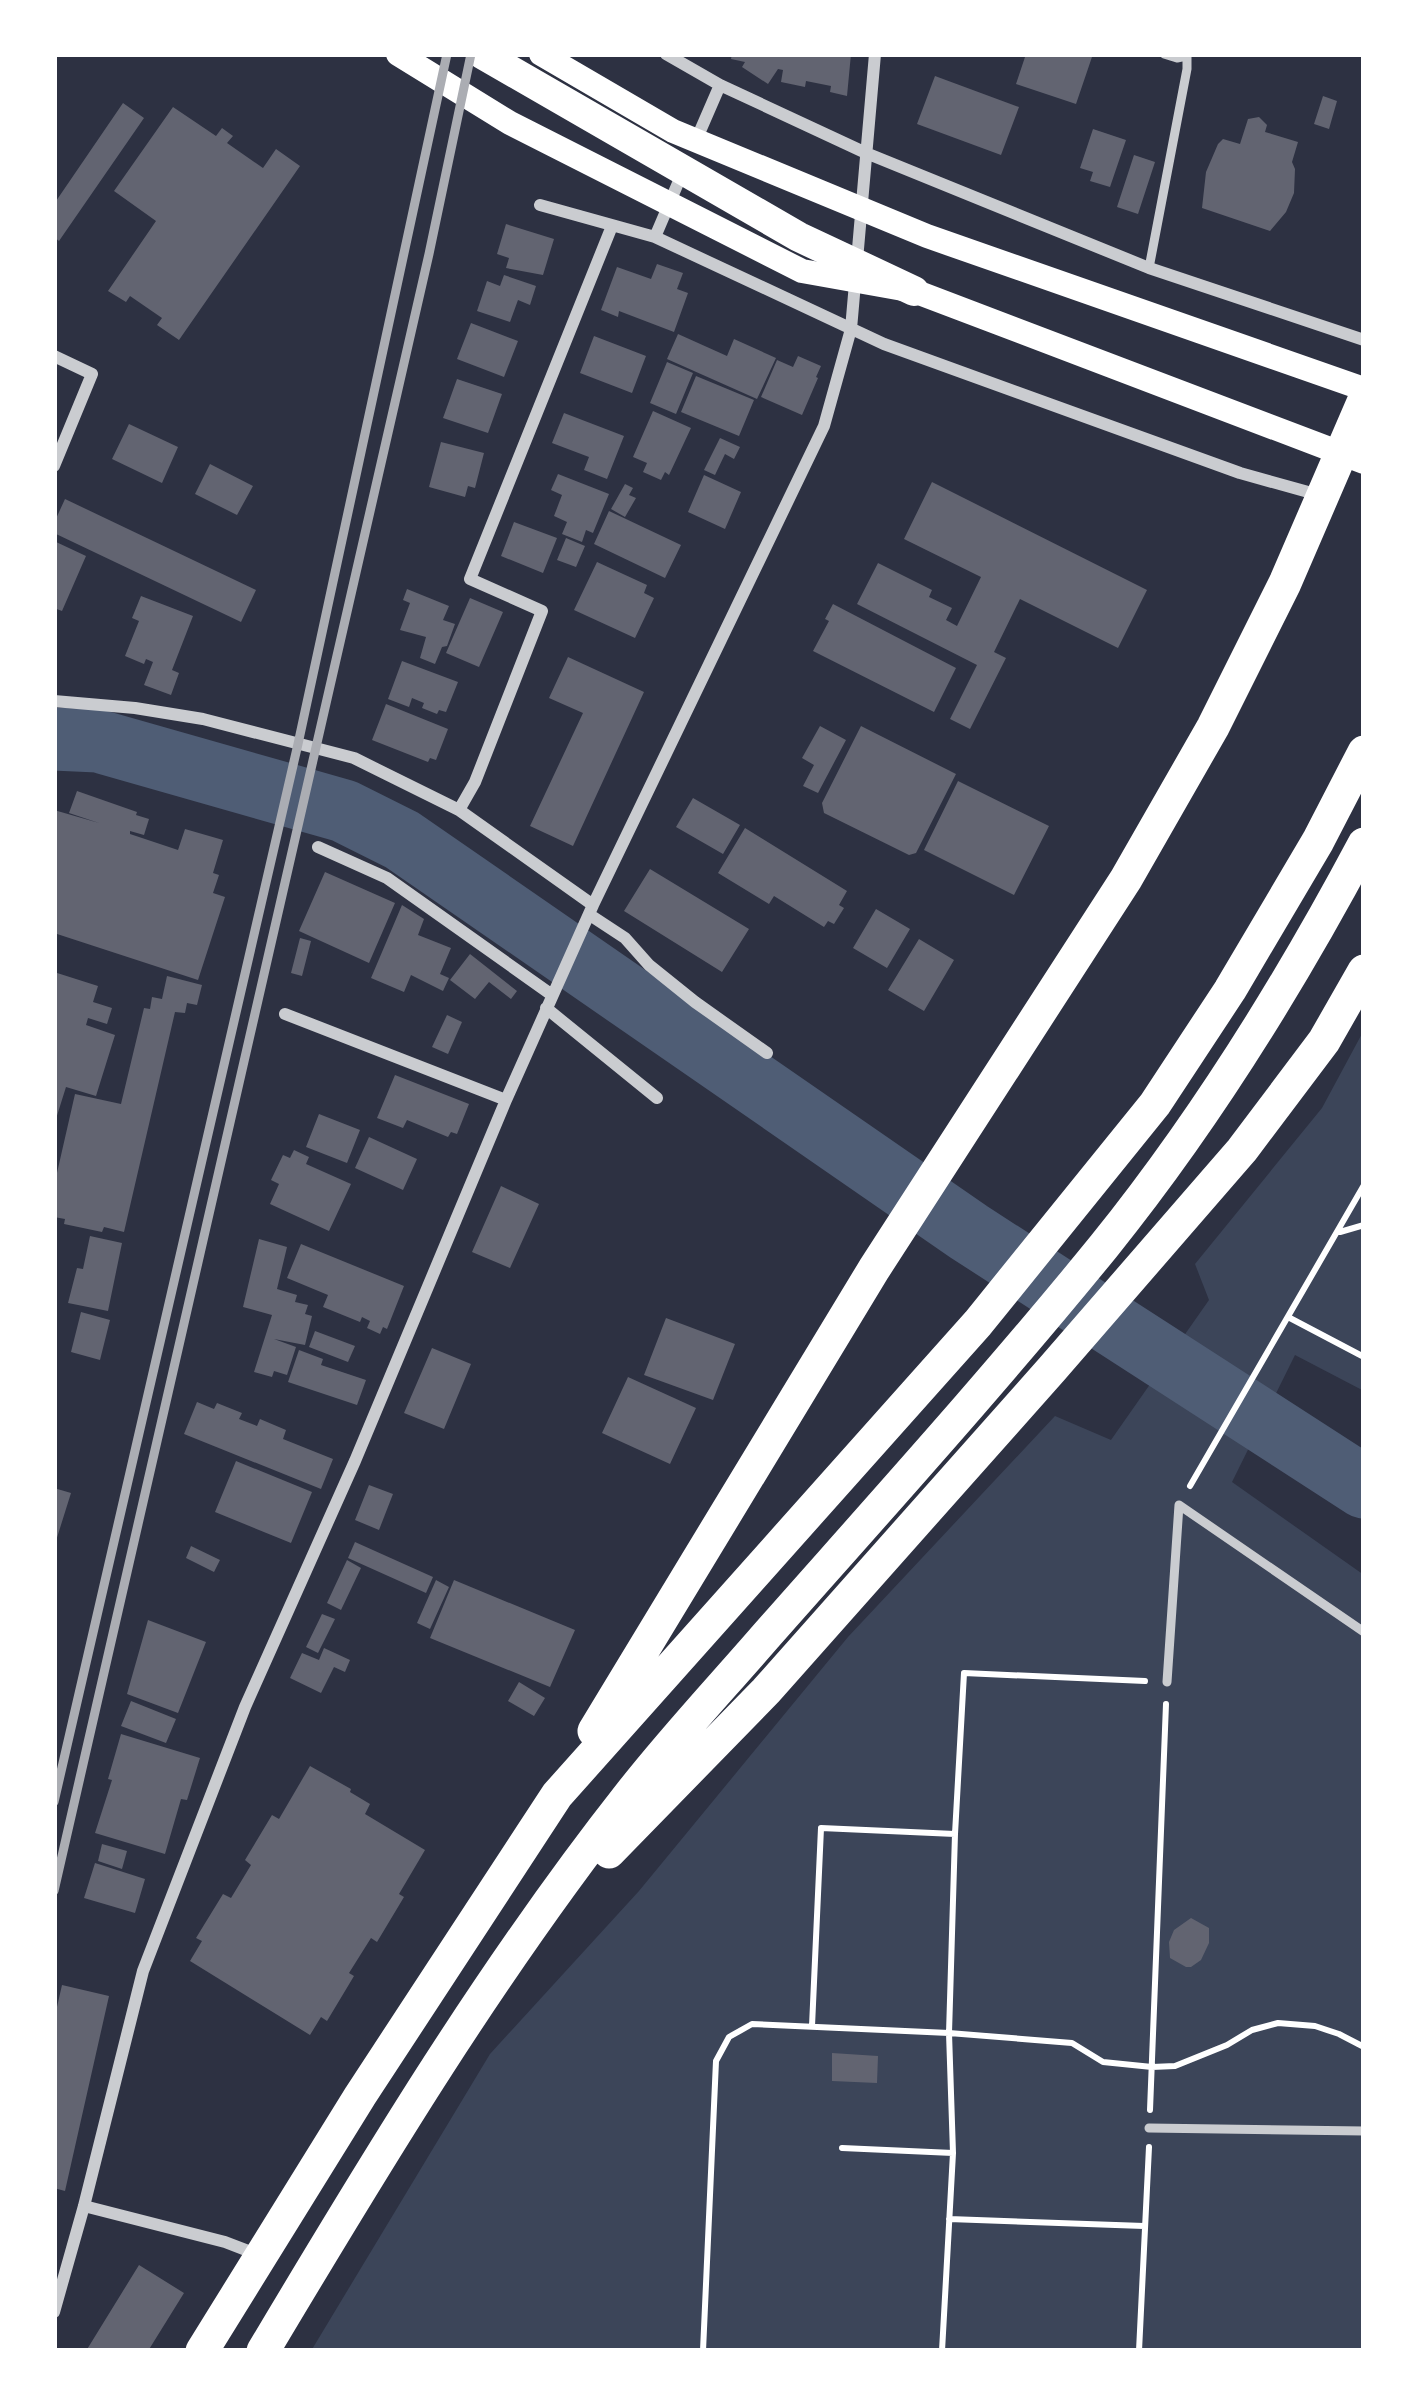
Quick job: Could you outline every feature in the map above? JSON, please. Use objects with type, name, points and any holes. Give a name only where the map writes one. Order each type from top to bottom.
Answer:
[{"type":"highway","points":[[202,2351],[360,2096],[556,1795],[874,1269],[1126,879],[1286,583],[1323,496],[1353,458],[1364,400]]},
{"type":"highway","points":[[556,1795],[978,1323],[1155,1104],[1230,990],[1364,752]]},
{"type":"highway","points":[[263,2351],[394,2134],[544,1907],[633,1790],[1106,1244],[1191,1130],[1272,1007],[1364,844]]},
{"type":"highway","points":[[463,2028],[598,1864],[766,1691],[1242,1150],[1324,1040],[1364,971]]},
{"type":"main road","points":[[398,54],[510,123],[802,271],[914,291]]},
{"type":"main road","points":[[482,54],[799,238],[914,291],[1353,458]]},
{"type":"main road","points":[[541,54],[673,130],[927,236],[1364,389]]},
{"type":"street","points":[[666,54],[720,85],[866,153],[1149,268],[1364,340]]},
{"type":"street","points":[[54,2312],[142,1972],[245,1707],[355,1461],[549,1002],[824,426],[851,329],[874,54]]},
{"type":"street","points":[[655,238],[720,85]]},
{"type":"street","points":[[540,206],[655,238],[884,344],[1240,473],[1323,496]]},
{"type":"street","points":[[459,810],[475,782],[542,611],[470,579],[612,226]]},
{"type":"street","points":[[54,356],[92,374],[54,466]]},
{"type":"street","points":[[54,701],[180,716],[354,758],[459,810],[589,915],[625,938],[649,965],[695,1002],[766,1053]]},
{"type":"street","points":[[318,847],[387,878],[549,1002],[657,1098]]},
{"type":"street","points":[[285,1014],[506,1100]]},
{"type":"street","points":[[84,2206],[225,2242],[261,2256]]},
{"type":"lane","points":[[1149,268],[1186,69],[1186,55],[1164,54]]},
{"type":"lane","points":[[1179,1505],[1364,1632]]},
{"type":"lane","points":[[1167,1682],[1179,1505]]},
{"type":"lane","points":[[1149,2128],[1364,2131]]},
{"type":"path","points":[[1179,1505],[1364,1185]]},
{"type":"path","points":[[1336,1233],[1364,1225]]},
{"type":"path","points":[[1288,1317],[1364,1357]]},
{"type":"path","points":[[942,2351],[953,2153],[949,2032],[964,1673],[1167,1682],[1139,2351]]},
{"type":"path","points":[[812,2026],[821,1828],[955,1834]]},
{"type":"path","points":[[704,2351],[716,2061],[729,2037],[752,2024],[1072,2042],[1103,2062],[1152,2067],[1175,2066],[1252,2030],[1278,2024],[1315,2026],[1364,2047]]},
{"type":"path","points":[[842,2148],[953,2153]]},
{"type":"path","points":[[950,2219],[1145,2226]]},
{"type":"shaded area","points":[[1364,1030],[1364,1391],[1295,1355],[1232,1482],[1364,1575],[1364,2351],[311,2351],[490,2054],[639,1891],[848,1637],[1055,1416],[1111,1440],[1209,1300],[1195,1264],[1322,1108]]},
{"type":"building","points":[[732,54],[851,54],[847,96],[830,92],[831,86],[781,82],[783,70],[778,69],[768,84],[742,67],[745,62],[731,59]]},
{"type":"building","points":[[1026,54],[1093,54],[1076,104],[1016,84]]},
{"type":"building","points":[[935,76],[1019,107],[1001,155],[917,124]]},
{"type":"building","points":[[1323,96],[1337,101],[1329,129],[1314,124]]},
{"type":"building","points":[[123,103],[144,118],[59,241],[54,237],[54,204]]},
{"type":"building","points":[[173,107],[216,136],[222,128],[233,136],[227,143],[263,168],[276,149],[300,166],[179,340],[157,325],[162,318],[130,296],[126,302],[108,291],[156,221],[114,191]]},
{"type":"building","points":[[1259,117],[1267,125],[1265,132],[1298,142],[1292,162],[1294,193],[1270,231],[1202,208],[1206,172],[1218,144],[1223,139],[1240,144],[1248,119]]},
{"type":"building","points":[[1093,129],[1126,140],[1110,187],[1090,181],[1093,172],[1080,168]]},
{"type":"building","points":[[1134,155],[1155,162],[1138,214],[1117,207]]},
{"type":"building","points":[[506,224],[554,239],[543,275],[506,268],[509,258],[497,254]]},
{"type":"building","points":[[657,264],[683,273],[677,289],[688,293],[674,332],[619,311],[618,317],[601,310],[617,267],[651,279]]},
{"type":"building","points":[[504,275],[536,286],[530,305],[518,300],[510,322],[477,311],[487,281],[500,286]]},
{"type":"building","points":[[471,323],[518,341],[504,377],[457,359]]},
{"type":"building","points":[[678,334],[727,356],[734,339],[776,358],[757,399],[667,359]]},
{"type":"building","points":[[594,336],[646,356],[632,393],[580,373]]},
{"type":"building","points":[[798,356],[821,366],[802,415],[761,397],[777,360],[793,367]]},
{"type":"building","points":[[667,362],[693,373],[676,414],[650,403]]},
{"type":"building","points":[[696,376],[754,400],[739,436],[681,412]]},
{"type":"building","points":[[457,379],[502,394],[488,433],[443,418]]},
{"type":"building","points":[[653,411],[691,428],[669,475],[665,472],[661,480],[643,472],[647,463],[633,457]]},
{"type":"building","points":[[564,413],[624,436],[607,479],[584,470],[589,457],[552,443]]},
{"type":"building","points":[[129,424],[178,447],[162,483],[112,459]]},
{"type":"building","points":[[720,438],[740,447],[734,459],[725,454],[715,475],[704,470]]},
{"type":"building","points":[[441,442],[484,453],[475,488],[468,486],[465,497],[429,487]]},
{"type":"building","points":[[210,464],[253,486],[237,515],[195,494]]},
{"type":"building","points":[[558,474],[609,494],[593,533],[586,530],[582,542],[562,534],[567,522],[554,516],[562,495],[551,490]]},
{"type":"building","points":[[704,475],[741,492],[725,529],[688,512]]},
{"type":"building","points":[[932,482],[1147,590],[1118,648],[1020,599],[994,652],[1006,658],[970,729],[950,719],[977,665],[857,604],[878,563],[932,590],[929,597],[952,608],[946,620],[957,626],[981,577],[904,539]]},
{"type":"building","points":[[625,484],[633,488],[629,495],[636,498],[625,517],[611,509]]},
{"type":"building","points":[[65,499],[256,590],[241,622],[54,533]]},
{"type":"building","points":[[609,511],[681,545],[665,578],[594,544]]},
{"type":"building","points":[[514,522],[557,538],[543,573],[501,556]]},
{"type":"building","points":[[566,538],[585,546],[576,567],[557,560]]},
{"type":"building","points":[[54,541],[86,556],[62,611],[54,608]]},
{"type":"building","points":[[597,562],[647,585],[644,593],[654,598],[635,638],[574,610]]},
{"type":"building","points":[[407,589],[449,606],[443,620],[455,624],[435,664],[420,658],[426,637],[400,630],[410,603],[403,600]]},
{"type":"building","points":[[141,596],[193,616],[172,670],[179,673],[171,695],[144,685],[153,662],[146,659],[144,664],[125,656],[139,621],[132,618]]},
{"type":"building","points":[[470,598],[503,612],[479,667],[446,653]]},
{"type":"building","points":[[833,604],[956,668],[934,712],[813,651]]},
{"type":"building","points":[[568,657],[644,692],[573,846],[530,826],[583,713],[549,698]]},
{"type":"building","points":[[402,661],[458,682],[446,712],[422,708],[424,703],[412,698],[409,707],[388,699]]},
{"type":"building","points":[[386,704],[448,729],[436,760],[428,762],[372,740]]},
{"type":"building","points":[[820,726],[846,740],[818,793],[803,786],[814,765],[802,758]]},
{"type":"building","points":[[861,726],[956,774],[916,853],[909,855],[824,813],[822,803]]},
{"type":"building","points":[[958,781],[1049,826],[1014,895],[924,850]]},
{"type":"building","points":[[77,791],[149,819],[144,835],[130,834],[178,850],[185,829],[223,840],[213,873],[219,875],[213,893],[225,897],[198,980],[54,933],[54,810],[99,823],[69,813]]},
{"type":"building","points":[[693,798],[740,825],[723,854],[676,827]]},
{"type":"building","points":[[745,828],[847,891],[834,924],[828,921],[824,927],[774,896],[769,904],[718,873]]},
{"type":"building","points":[[650,869],[749,929],[722,972],[624,911]]},
{"type":"building","points":[[325,872],[395,903],[369,963],[299,931]]},
{"type":"building","points":[[402,905],[424,919],[418,935],[451,948],[440,974],[449,978],[443,991],[411,975],[404,992],[371,978]]},
{"type":"building","points":[[876,909],[910,929],[887,968],[853,948]]},
{"type":"building","points":[[300,938],[311,941],[302,976],[291,973]]},
{"type":"building","points":[[919,939],[954,960],[924,1011],[888,990]]},
{"type":"building","points":[[470,954],[517,991],[511,999],[489,982],[475,999],[450,980]]},
{"type":"building","points":[[54,972],[98,986],[93,1002],[112,1008],[107,1024],[88,1018],[86,1025],[115,1035],[96,1096],[66,1087],[55,1122]]},
{"type":"building","points":[[167,976],[202,985],[197,1005],[187,1003],[185,1013],[175,1012],[124,1232],[64,1224],[65,1219],[54,1217],[54,1186],[75,1094],[121,1104],[144,1008],[150,1009],[152,997],[162,999]]},
{"type":"building","points":[[447,1015],[462,1022],[448,1054],[432,1047]]},
{"type":"building","points":[[395,1075],[469,1104],[457,1134],[451,1132],[448,1137],[407,1120],[403,1128],[377,1118]]},
{"type":"building","points":[[319,1114],[360,1130],[347,1163],[306,1147]]},
{"type":"building","points":[[369,1137],[417,1159],[403,1190],[355,1168]]},
{"type":"building","points":[[294,1150],[309,1157],[306,1164],[351,1184],[329,1231],[270,1204],[279,1184],[271,1180],[283,1155],[290,1158]]},
{"type":"building","points":[[501,1186],[539,1204],[510,1268],[472,1252]]},
{"type":"building","points":[[90,1236],[122,1243],[108,1311],[68,1303],[77,1268],[83,1269]]},
{"type":"building","points":[[259,1239],[287,1247],[277,1289],[297,1295],[295,1302],[308,1305],[305,1314],[312,1316],[305,1345],[274,1339],[296,1347],[287,1375],[254,1372],[272,1315],[243,1307]]},
{"type":"building","points":[[301,1244],[404,1286],[387,1329],[383,1327],[380,1334],[367,1328],[370,1321],[362,1317],[360,1322],[323,1307],[328,1295],[287,1278]]},
{"type":"building","points":[[81,1312],[110,1320],[100,1360],[71,1352]]},
{"type":"building","points":[[666,1318],[735,1344],[713,1400],[644,1375]]},
{"type":"building","points":[[315,1331],[355,1346],[348,1362],[309,1347]]},
{"type":"building","points":[[432,1348],[471,1364],[444,1429],[404,1413]]},
{"type":"building","points":[[299,1350],[323,1359],[321,1365],[366,1380],[357,1405],[288,1382]]},
{"type":"building","points":[[628,1377],[696,1408],[670,1464],[602,1433]]},
{"type":"building","points":[[197,1402],[214,1409],[217,1403],[242,1413],[239,1419],[257,1426],[260,1419],[286,1430],[283,1439],[333,1459],[321,1489],[184,1434]]},
{"type":"building","points":[[236,1461],[312,1492],[291,1543],[215,1512]]},
{"type":"building","points":[[369,1485],[393,1494],[379,1530],[355,1520]]},
{"type":"building","points":[[54,1488],[71,1493],[55,1544],[54,1544]]},
{"type":"building","points":[[355,1542],[433,1577],[426,1593],[348,1558]]},
{"type":"building","points":[[191,1546],[220,1560],[214,1572],[186,1558]]},
{"type":"building","points":[[347,1560],[361,1568],[341,1610],[327,1603]]},
{"type":"building","points":[[436,1580],[449,1587],[430,1629],[417,1623]]},
{"type":"building","points":[[454,1580],[575,1630],[550,1687],[430,1638]]},
{"type":"building","points":[[322,1614],[335,1619],[318,1653],[306,1647]]},
{"type":"building","points":[[148,1620],[206,1642],[178,1713],[127,1694]]},
{"type":"building","points":[[324,1648],[350,1660],[345,1672],[334,1667],[321,1693],[290,1678],[302,1653],[319,1660]]},
{"type":"building","points":[[519,1682],[545,1698],[534,1716],[508,1701]]},
{"type":"building","points":[[131,1701],[176,1719],[166,1743],[121,1726]]},
{"type":"building","points":[[121,1734],[200,1758],[187,1800],[181,1799],[165,1854],[95,1833]]},
{"type":"building","points":[[310,1766],[370,1804],[365,1814],[425,1850],[377,1942],[371,1938],[327,2021],[321,2017],[310,2035],[190,1961],[202,1941],[196,1938],[223,1894],[231,1898],[251,1865],[245,1860],[272,1815],[279,1819]]},
{"type":"building","points":[[102,1844],[127,1851],[122,1869],[98,1861]]},
{"type":"building","points":[[95,1863],[145,1879],[135,1913],[84,1898]]},
{"type":"building","points":[[1191,1918],[1209,1928],[1209,1943],[1201,1960],[1186,1967],[1170,1958],[1169,1942],[1174,1930]]},
{"type":"building","points":[[62,1985],[109,1996],[65,2191],[54,2188],[54,2020]]},
{"type":"building","points":[[832,2053],[878,2056],[877,2083],[832,2081]]},
{"type":"building","points":[[139,2265],[184,2293],[148,2351],[86,2351]]},
{"type":"waterway","points":[[54,739],[98,741],[344,811],[402,840],[969,1232],[1364,1487]]},
{"type":"railway","points":[[54,1802],[298,744],[447,54]]},
{"type":"railway","points":[[54,1891],[471,54]]}]
